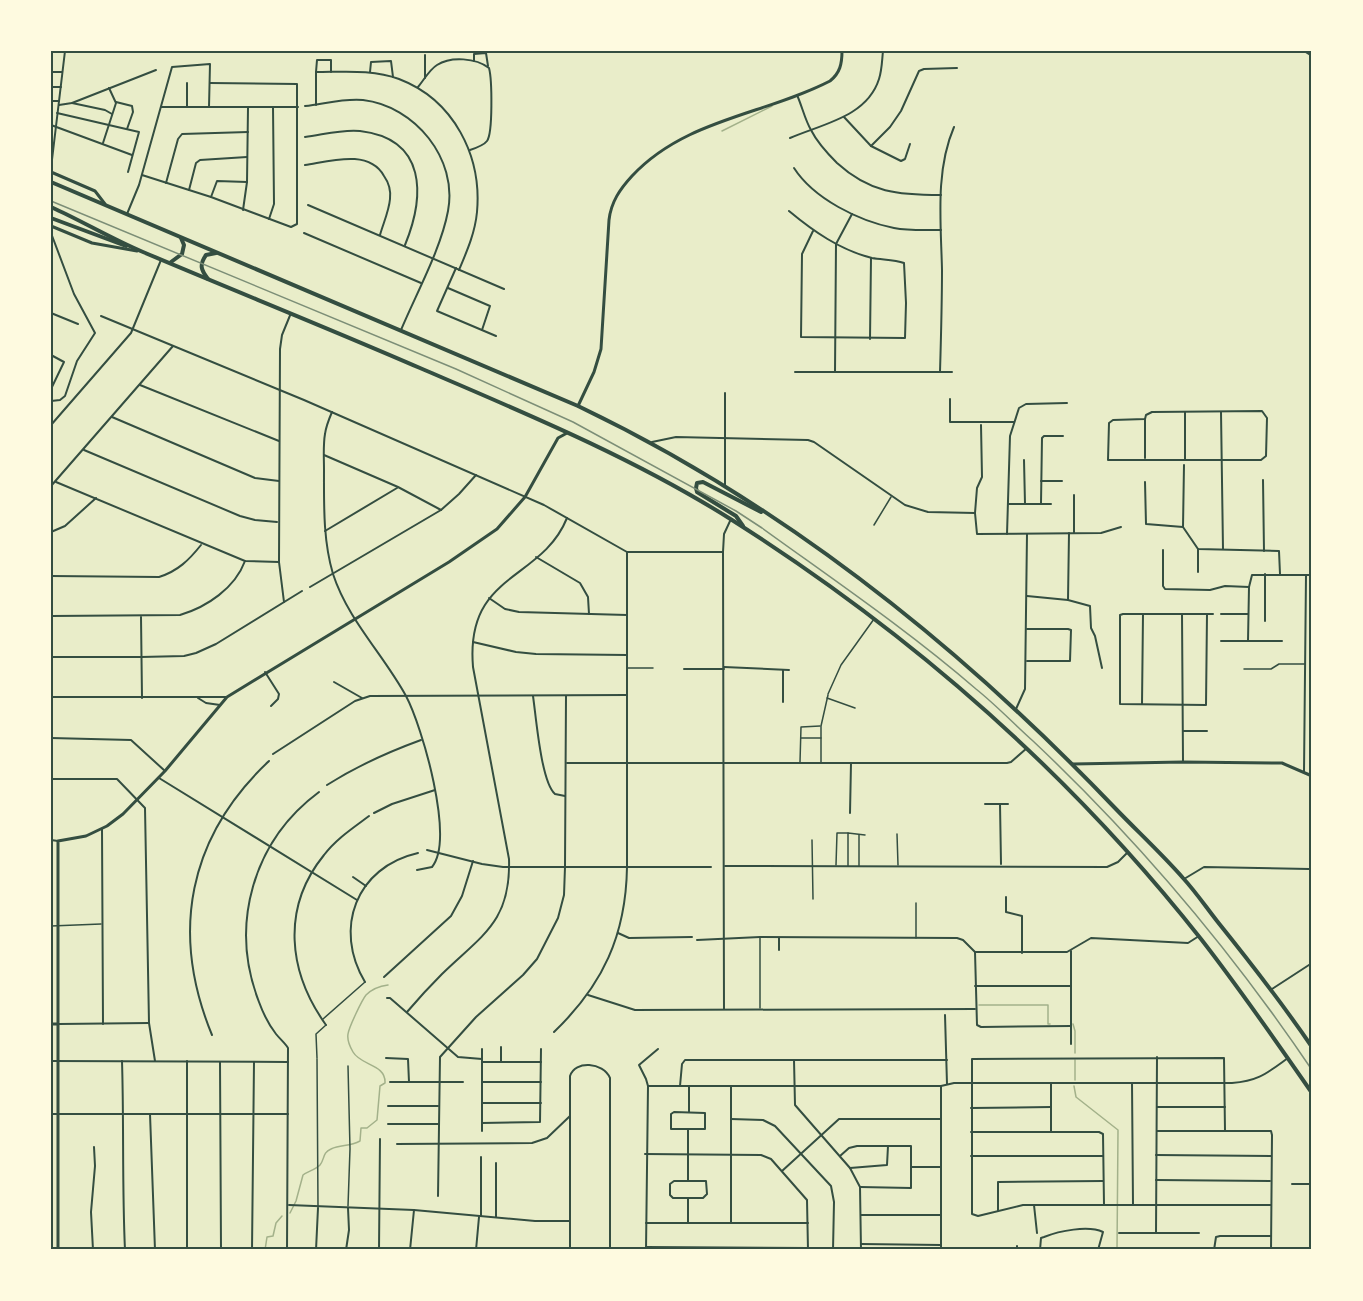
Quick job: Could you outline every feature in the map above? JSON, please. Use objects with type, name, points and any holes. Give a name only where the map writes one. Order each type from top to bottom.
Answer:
[{"type":"main road","points":[[51,182],[578,406],[651,442],[725,485],[887,600],[951,651],[1016,709],[1073,764],[1184,879],[1272,989],[1312,1047]]},
{"type":"main road","points":[[51,207],[141,251]]},
{"type":"main road","points":[[51,218],[141,251],[291,313],[567,433],[671,485],[731,519],[807,570],[874,618],[936,668],[1027,748],[1087,809],[1199,936],[1312,1093]]},
{"type":"main road","points":[[170,263],[179,258],[183,251],[184,245],[180,236]]},
{"type":"main road","points":[[209,279],[202,271],[201,265],[206,255],[217,253]]},
{"type":"main road","points":[[745,529],[736,516],[697,492],[697,483],[704,482],[772,518]]},
{"type":"street","points":[[65,51],[51,170],[95,191],[105,204]]},
{"type":"street","points":[[578,406],[594,372],[601,349],[609,220],[618,193],[643,166],[685,136],[821,86],[837,75],[841,66],[842,51]]},
{"type":"street","points":[[790,138],[844,117],[870,97],[880,77],[883,51]]},
{"type":"street","points":[[1304,51],[1312,56]]},
{"type":"street","points":[[470,150],[486,142],[490,134],[491,88],[486,53],[474,54],[474,61]]},
{"type":"street","points":[[425,55],[425,78]]},
{"type":"street","points":[[316,105],[316,60],[331,60],[331,72]]},
{"type":"street","points":[[370,72],[371,62],[391,61],[393,77]]},
{"type":"street","points":[[417,88],[434,67],[443,62],[474,61],[488,66]]},
{"type":"street","points":[[127,214],[142,175],[173,66],[208,63],[211,66],[209,107]]},
{"type":"street","points":[[871,146],[890,127],[901,111],[919,71],[957,68]]},
{"type":"street","points":[[58,105],[72,103],[156,69]]},
{"type":"street","points":[[51,72],[62,72]]},
{"type":"street","points":[[316,72],[370,72],[393,77],[417,88],[448,115],[470,150],[477,181],[477,213],[470,242],[437,311],[496,336]]},
{"type":"street","points":[[187,83],[187,107]]},
{"type":"street","points":[[142,175],[211,197],[291,227],[297,224],[298,86],[296,83],[210,83]]},
{"type":"street","points":[[51,87],[61,87]]},
{"type":"street","points":[[103,143],[115,102],[109,88]]},
{"type":"street","points":[[797,95],[810,129],[827,153],[865,184],[897,193],[941,195]]},
{"type":"street","points":[[305,106],[349,100],[378,104],[408,117],[429,138],[445,168],[450,194],[445,223],[401,330]]},
{"type":"street","points":[[51,101],[59,101]]},
{"type":"street","points":[[115,102],[132,106],[133,112],[127,129]]},
{"type":"street","points":[[72,103],[102,109],[112,114]]},
{"type":"street","points":[[243,210],[247,182],[248,106]]},
{"type":"street","points":[[161,107],[298,107]]},
{"type":"street","points":[[268,219],[274,204],[273,107]]},
{"type":"street","points":[[57,113],[139,132],[128,172]]},
{"type":"street","points":[[844,117],[871,146],[903,161],[910,144]]},
{"type":"street","points":[[51,125],[132,155]]},
{"type":"street","points":[[940,372],[941,195],[944,161],[948,141],[954,127]]},
{"type":"street","points":[[305,137],[358,131],[385,137],[402,150],[412,164],[418,192],[415,219],[405,246]]},
{"type":"street","points":[[166,183],[178,138],[182,134],[248,132]]},
{"type":"street","points":[[189,190],[196,163],[200,160],[247,157]]},
{"type":"street","points":[[306,165],[359,159],[378,166],[388,183],[390,195],[380,235]]},
{"type":"street","points":[[794,168],[823,197],[852,214],[897,228],[941,230]]},
{"type":"street","points":[[211,197],[217,181],[247,182]]},
{"type":"street","points":[[308,205],[504,289]]},
{"type":"street","points":[[789,211],[813,231],[836,244],[871,258],[904,263],[905,338],[804,339],[801,335],[802,254],[813,231]]},
{"type":"street","points":[[836,372],[836,244],[852,214]]},
{"type":"street","points":[[51,226],[92,243],[141,251]]},
{"type":"street","points":[[51,233],[74,294],[95,333],[80,355],[65,396],[60,400],[51,401]]},
{"type":"street","points":[[304,233],[421,283]]},
{"type":"street","points":[[870,339],[871,258]]},
{"type":"street","points":[[51,425],[133,329],[161,259]]},
{"type":"street","points":[[448,288],[491,307],[482,331]]},
{"type":"street","points":[[51,313],[78,324]]},
{"type":"street","points":[[284,602],[279,562],[279,389],[282,335],[291,313]]},
{"type":"street","points":[[101,316],[279,389],[476,475],[568,518],[627,552],[723,552]]},
{"type":"street","points":[[51,486],[173,346]]},
{"type":"street","points":[[51,355],[64,362],[51,389]]},
{"type":"street","points":[[795,372],[952,372]]},
{"type":"street","points":[[140,385],[280,441]]},
{"type":"street","points":[[725,393],[725,485]]},
{"type":"street","points":[[950,399],[950,422],[1014,422]]},
{"type":"street","points":[[1007,534],[1010,436],[1014,422],[1022,405],[1066,404]]},
{"type":"street","points":[[1144,460],[1145,419],[1146,415],[1152,412],[1262,411],[1267,418],[1264,459],[1222,461],[1108,460],[1110,421],[1145,419]]},
{"type":"street","points":[[332,412],[325,432],[324,455],[325,531],[333,574],[355,618],[405,695],[435,790],[440,819],[438,852],[432,867],[417,870]]},
{"type":"street","points":[[1185,412],[1185,460]]},
{"type":"street","points":[[1221,412],[1223,549]]},
{"type":"street","points":[[112,417],[255,478],[279,481]]},
{"type":"street","points":[[981,425],[982,477],[977,488],[975,513],[977,534],[1105,533],[1121,527]]},
{"type":"street","points":[[556,428],[558,438]]},
{"type":"street","points":[[51,840],[86,836],[119,818],[159,778],[227,696],[482,540],[509,518],[525,497],[558,438],[567,433]]},
{"type":"street","points":[[1041,503],[1042,436],[1063,436]]},
{"type":"street","points":[[651,442],[676,437],[787,438],[814,442],[905,505],[922,511],[975,513]]},
{"type":"street","points":[[84,450],[247,519],[279,522]]},
{"type":"street","points":[[324,455],[398,487],[441,510]]},
{"type":"street","points":[[1024,460],[1025,504]]},
{"type":"street","points":[[1184,465],[1183,527],[1198,549],[1198,572]]},
{"type":"street","points":[[310,587],[441,510],[476,475]]},
{"type":"street","points":[[1263,480],[1264,551]]},
{"type":"street","points":[[1041,481],[1062,481]]},
{"type":"street","points":[[56,482],[245,561],[279,562]]},
{"type":"street","points":[[1145,482],[1146,524],[1183,527]]},
{"type":"street","points":[[325,531],[398,487]]},
{"type":"street","points":[[1074,495],[1074,533]]},
{"type":"street","points":[[874,525],[891,496]]},
{"type":"street","points":[[51,532],[65,526],[96,498]]},
{"type":"street","points":[[1008,504],[1052,504]]},
{"type":"street","points":[[407,1012],[442,975],[482,939],[492,926],[507,895],[510,867],[473,667],[473,642],[477,621],[489,598],[557,537],[568,518]]},
{"type":"street","points":[[724,1009],[723,552],[724,534],[731,519]]},
{"type":"street","points":[[1068,600],[1069,533]]},
{"type":"street","points":[[1016,709],[1025,689],[1027,661],[1027,534]]},
{"type":"street","points":[[51,576],[159,577],[170,574],[184,564],[202,544]]},
{"type":"street","points":[[1198,549],[1278,551],[1280,574]]},
{"type":"street","points":[[1163,550],[1163,586],[1165,589],[1210,590],[1225,585],[1249,587]]},
{"type":"street","points":[[554,1032],[588,995],[601,974],[618,933],[624,909],[627,867],[627,552]]},
{"type":"street","points":[[536,557],[580,583],[588,597],[589,615]]},
{"type":"street","points":[[51,616],[180,615],[224,592],[233,583],[245,561]]},
{"type":"street","points":[[1248,641],[1250,578],[1254,574],[1312,575]]},
{"type":"street","points":[[1265,574],[1265,621]]},
{"type":"street","points":[[1304,772],[1306,575]]},
{"type":"street","points":[[51,657],[184,656],[196,653],[216,644],[302,591]]},
{"type":"street","points":[[1027,596],[1068,600],[1091,607],[1091,628],[1102,668]]},
{"type":"street","points":[[489,598],[505,609],[519,612],[627,615]]},
{"type":"street","points":[[1142,705],[1143,614]]},
{"type":"street","points":[[1207,614],[1206,705],[1120,704],[1120,615],[1143,614],[1182,614],[1207,614],[1213,614]]},
{"type":"street","points":[[1182,614],[1183,762]]},
{"type":"street","points":[[1221,614],[1248,614]]},
{"type":"street","points":[[141,617],[142,698]]},
{"type":"street","points":[[820,763],[821,726],[827,697],[841,665],[874,618]]},
{"type":"street","points":[[1027,629],[1068,629],[1071,630],[1071,640],[1070,660],[1027,661]]},
{"type":"street","points":[[1221,641],[1282,641]]},
{"type":"street","points":[[473,642],[516,652],[627,655]]},
{"type":"street","points":[[1244,669],[1271,669],[1279,664],[1305,664]]},
{"type":"street","points":[[627,668],[653,668]]},
{"type":"street","points":[[684,669],[789,670]]},
{"type":"street","points":[[783,670],[783,702]]},
{"type":"street","points":[[265,672],[279,694],[272,706]]},
{"type":"street","points":[[334,682],[362,698]]},
{"type":"street","points":[[51,697],[198,698],[207,695],[227,696]]},
{"type":"street","points":[[273,754],[313,726],[362,698],[405,695],[626,695]]},
{"type":"street","points":[[533,696],[549,788],[555,794],[565,796]]},
{"type":"street","points":[[438,1196],[439,1059],[476,1017],[523,975],[537,959],[562,907],[565,867],[566,696]]},
{"type":"street","points":[[827,697],[855,708]]},
{"type":"street","points":[[198,698],[206,703],[220,705]]},
{"type":"street","points":[[800,763],[801,727],[821,726]]},
{"type":"street","points":[[1183,731],[1207,730]]},
{"type":"street","points":[[51,738],[131,740],[165,771]]},
{"type":"street","points":[[800,738],[821,738]]},
{"type":"street","points":[[327,785],[368,762],[421,740]]},
{"type":"street","points":[[566,763],[1009,763],[1027,748]]},
{"type":"street","points":[[212,1035],[192,972],[190,920],[195,887],[201,862],[222,816],[244,787],[269,761]]},
{"type":"street","points":[[850,813],[851,763]]},
{"type":"street","points":[[1073,764],[1282,763],[1312,776]]},
{"type":"street","points":[[159,778],[357,900]]},
{"type":"street","points":[[51,779],[117,779],[145,807],[147,813],[149,1023],[155,1061]]},
{"type":"street","points":[[374,813],[392,804],[435,790]]},
{"type":"street","points":[[287,1250],[289,1205],[287,1046],[275,1033],[259,1001],[246,949],[246,922],[250,895],[258,870],[270,846],[292,815],[319,792]]},
{"type":"street","points":[[985,804],[1008,804]]},
{"type":"street","points":[[1000,804],[1000,865]]},
{"type":"street","points":[[316,1250],[319,1168],[316,1034],[326,1025],[302,983],[294,941],[299,905],[312,872],[324,854],[339,839],[369,816]]},
{"type":"street","points":[[102,829],[103,1024]]},
{"type":"street","points":[[836,866],[837,833],[865,835]]},
{"type":"street","points":[[848,833],[848,866]]},
{"type":"street","points":[[859,834],[859,866]]},
{"type":"street","points":[[897,834],[898,866]]},
{"type":"street","points":[[58,840],[58,1250]]},
{"type":"street","points":[[812,840],[813,899]]},
{"type":"street","points":[[428,850],[510,867],[711,867]]},
{"type":"street","points":[[322,1019],[365,982],[354,960],[350,936],[353,911],[357,900],[366,886],[386,866],[418,853]]},
{"type":"street","points":[[725,866],[1107,867],[1118,862],[1127,853]]},
{"type":"street","points":[[384,977],[451,916],[462,896],[473,861]]},
{"type":"street","points":[[1184,879],[1203,867],[1309,868]]},
{"type":"street","points":[[353,878],[366,886]]},
{"type":"street","points":[[1006,897],[1006,912],[1022,915],[1022,953]]},
{"type":"street","points":[[916,903],[916,939]]},
{"type":"street","points":[[51,926],[102,924]]},
{"type":"street","points":[[618,933],[629,938],[692,937]]},
{"type":"street","points":[[697,940],[724,938],[960,939],[975,952],[1022,953],[1071,951],[1086,939],[1091,938],[1188,943],[1199,936]]},
{"type":"street","points":[[760,938],[760,1009]]},
{"type":"street","points":[[779,938],[779,950]]},
{"type":"street","points":[[1071,951],[1071,1044]]},
{"type":"street","points":[[975,952],[977,1025],[981,1027],[1071,1026]]},
{"type":"street","points":[[1272,989],[1312,963]]},
{"type":"street","points":[[975,986],[1071,986]]},
{"type":"street","points":[[588,995],[635,1010],[975,1009]]},
{"type":"street","points":[[387,998],[390,998],[462,1058],[501,1062],[541,1062]]},
{"type":"street","points":[[945,1015],[947,1085]]},
{"type":"street","points":[[51,1024],[149,1023]]},
{"type":"street","points":[[501,1047],[501,1062]]},
{"type":"street","points":[[482,1049],[482,1131]]},
{"type":"street","points":[[482,1123],[537,1124],[540,1122],[541,1049]]},
{"type":"street","points":[[645,1154],[731,1155],[771,1159],[807,1200],[808,1249],[646,1249],[645,1154],[648,1086],[639,1065],[658,1049]]},
{"type":"street","points":[[1156,1233],[1157,1057]]},
{"type":"street","points":[[386,1058],[408,1059],[409,1082]]},
{"type":"street","points":[[1225,1131],[1224,1058],[972,1059],[971,1209],[974,1216],[1034,1205],[1271,1205]]},
{"type":"street","points":[[648,1086],[1225,1083],[1253,1081],[1288,1058]]},
{"type":"street","points":[[680,1086],[682,1064],[685,1060],[947,1060]]},
{"type":"street","points":[[794,1060],[795,1105],[850,1168],[860,1187],[861,1250]]},
{"type":"street","points":[[51,1061],[288,1062]]},
{"type":"street","points":[[122,1061],[124,1114],[122,1188],[125,1250]]},
{"type":"street","points":[[187,1062],[187,1250]]},
{"type":"street","points":[[220,1062],[221,1250]]},
{"type":"street","points":[[252,1250],[254,1062]]},
{"type":"street","points":[[346,1250],[349,1230],[350,1149],[348,1066]]},
{"type":"street","points":[[570,1250],[570,1076],[574,1068],[601,1066],[610,1078],[610,1250]]},
{"type":"street","points":[[390,1082],[463,1082]]},
{"type":"street","points":[[482,1082],[541,1083]]},
{"type":"street","points":[[1051,1083],[1051,1132]]},
{"type":"street","points":[[1132,1083],[1133,1205]]},
{"type":"street","points":[[689,1086],[689,1112]]},
{"type":"street","points":[[731,1086],[731,1223]]},
{"type":"street","points":[[941,1086],[941,1250]]},
{"type":"street","points":[[482,1103],[541,1103]]},
{"type":"street","points":[[388,1106],[438,1106]]},
{"type":"street","points":[[971,1108],[1051,1107]]},
{"type":"street","points":[[1157,1107],[1225,1107]]},
{"type":"street","points":[[689,1112],[705,1113],[706,1127],[703,1130],[671,1129],[671,1114],[689,1112]]},
{"type":"street","points":[[51,1114],[288,1114]]},
{"type":"street","points":[[150,1114],[155,1250]]},
{"type":"street","points":[[397,1144],[538,1142],[547,1138],[570,1116]]},
{"type":"street","points":[[731,1119],[770,1122],[831,1186],[834,1202],[833,1250]]},
{"type":"street","points":[[782,1171],[839,1119],[941,1119]]},
{"type":"street","points":[[388,1124],[438,1124]]},
{"type":"street","points":[[688,1130],[688,1181]]},
{"type":"street","points":[[1156,1131],[1270,1131],[1272,1135],[1271,1250]]},
{"type":"street","points":[[971,1132],[1099,1132],[1103,1134],[1104,1205]]},
{"type":"street","points":[[379,1250],[381,1139]]},
{"type":"street","points":[[840,1156],[849,1148],[857,1146],[911,1146],[911,1188],[860,1187]]},
{"type":"street","points":[[850,1168],[887,1165],[888,1146]]},
{"type":"street","points":[[93,1250],[91,1212],[95,1166],[94,1147]]},
{"type":"street","points":[[1156,1155],[1271,1156]]},
{"type":"street","points":[[971,1156],[1103,1156]]},
{"type":"street","points":[[476,1250],[480,1216],[481,1157]]},
{"type":"street","points":[[496,1163],[496,1217]]},
{"type":"street","points":[[912,1167],[941,1167]]},
{"type":"street","points":[[998,1211],[998,1182],[1103,1180]]},
{"type":"street","points":[[1156,1180],[1271,1180]]},
{"type":"street","points":[[674,1181],[688,1181],[706,1181],[705,1197],[671,1197],[670,1184],[674,1181]]},
{"type":"street","points":[[1292,1184],[1312,1184]]},
{"type":"street","points":[[688,1198],[688,1223]]},
{"type":"street","points":[[289,1205],[379,1208],[535,1221],[570,1221]]},
{"type":"street","points":[[1034,1205],[1037,1233]]},
{"type":"street","points":[[410,1250],[414,1210]]},
{"type":"street","points":[[861,1215],[941,1215]]},
{"type":"street","points":[[646,1223],[808,1223]]},
{"type":"street","points":[[1041,1250],[1041,1238],[1065,1231],[1096,1230],[1102,1232],[1098,1250]]},
{"type":"street","points":[[1119,1233],[1199,1233]]},
{"type":"street","points":[[1214,1250],[1214,1241],[1220,1236],[1271,1236]]},
{"type":"street","points":[[861,1244],[941,1245]]},
{"type":"waterway","points":[[722,131],[772,106]]},
{"type":"waterway","points":[[290,1213],[303,1175],[320,1165],[328,1151],[360,1141],[361,1128],[367,1128],[377,1120],[380,1086],[385,1083],[384,1077],[382,1072],[357,1057],[351,1048],[348,1036],[353,1020],[366,995],[376,988],[388,985]]},
{"type":"waterway","points":[[979,1005],[1048,1005],[1048,1024],[1050,1024]]},
{"type":"waterway","points":[[1073,1024],[1075,1053]]},
{"type":"waterway","points":[[1075,1060],[1075,1080]]},
{"type":"waterway","points":[[1074,1086],[1076,1097],[1118,1130],[1117,1250]]},
{"type":"waterway","points":[[265,1250],[267,1237],[273,1236],[276,1223],[282,1216]]},
{"type":"railway","points":[[51,201],[456,369],[573,422],[736,511],[762,528],[871,606],[951,668],[998,708],[1072,779],[1110,817],[1216,939],[1312,1070]]}]
